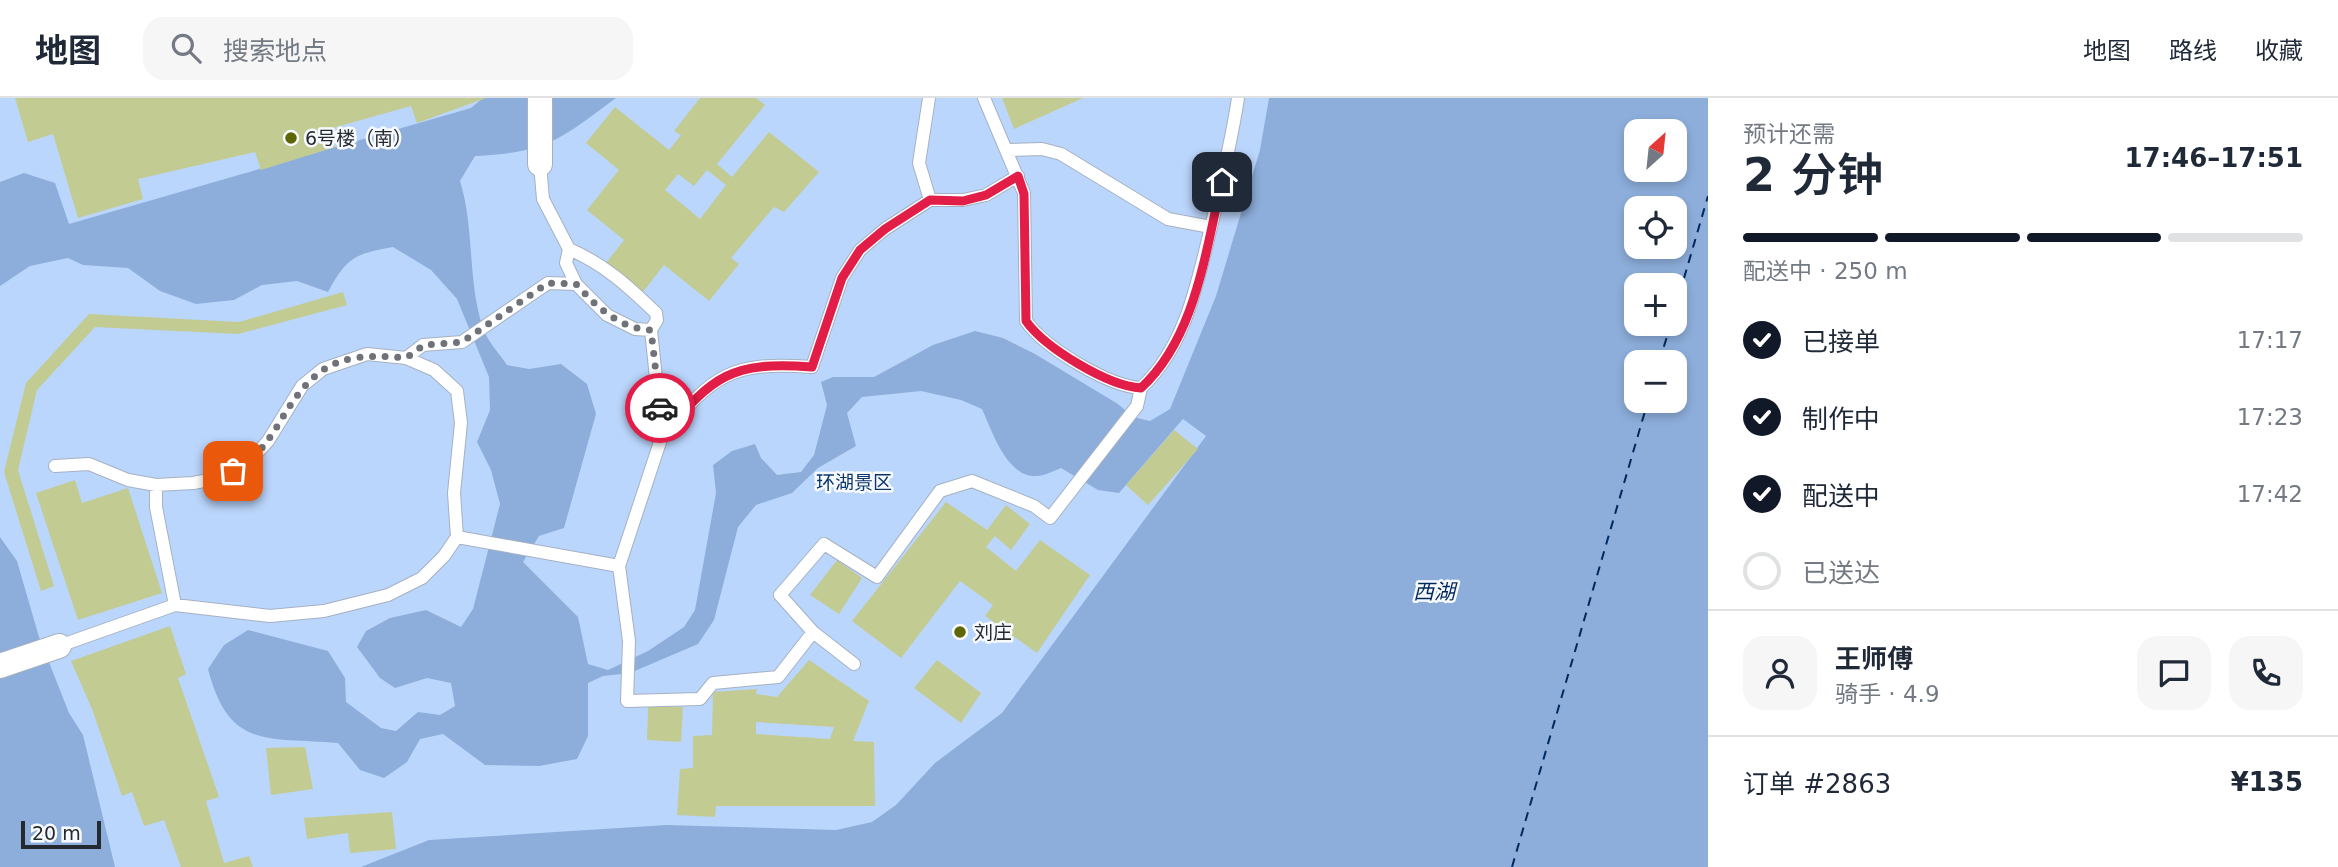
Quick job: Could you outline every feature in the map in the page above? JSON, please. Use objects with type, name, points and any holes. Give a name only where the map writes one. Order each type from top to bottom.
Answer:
[{"type":"street","points":[[540,98],[540,164]]},
{"type":"street","points":[[0,666],[60,646]]},
{"type":"lane","points":[[929,98],[919,163],[930,200]]},
{"type":"lane","points":[[984,98],[1024,194],[1026,321],[1038,337],[1092,370],[1124,387],[1141,388]]},
{"type":"lane","points":[[854,664],[813,632],[780,595],[824,544],[877,578],[940,491],[972,481],[1034,506],[1050,518],[1070,496],[1137,406],[1141,388],[1168,357],[1179,337],[1195,292],[1238,98]]},
{"type":"lane","points":[[1007,150],[1042,149],[1061,154],[1168,219],[1211,227]]},
{"type":"lane","points":[[540,164],[544,198],[569,249],[566,263],[576,284],[607,315],[635,329],[651,330]]},
{"type":"lane","points":[[813,632],[778,677],[713,683],[700,699],[628,701],[629,641],[618,566],[662,436],[694,398],[722,377],[743,367],[775,364],[812,367],[842,278],[860,250],[885,229],[930,200],[963,201],[986,195],[1018,176]]},
{"type":"lane","points":[[569,249],[595,260],[656,313],[657,320],[651,330],[662,436]]},
{"type":"lane","points":[[406,358],[424,345],[462,342],[495,322],[548,283],[576,284]]},
{"type":"lane","points":[[55,466],[89,464],[128,481],[156,485],[220,478],[246,465],[268,441],[302,386],[323,369],[367,354],[406,358],[434,370],[457,390],[461,423],[454,493],[457,537],[444,556],[422,578],[357,605],[270,616],[175,605],[60,646]]},
{"type":"lane","points":[[156,485],[156,507],[175,605]]},
{"type":"lane","points":[[457,537],[618,566]]},
{"type":"green space","name":"环湖景区","points":[[0,98],[1708,98],[1708,867],[0,867]]},
{"type":"water","name":"西湖","points":[[483,98],[616,98],[552,141],[519,151],[475,156],[460,181],[468,217],[478,310],[487,338],[507,365],[529,369],[561,364],[587,384],[596,414],[564,528],[539,536],[523,562],[578,617],[588,664],[608,670],[648,651],[684,627],[695,610],[716,493],[713,465],[732,451],[755,444],[761,458],[777,475],[801,472],[814,455],[827,405],[821,382],[833,377],[874,377],[933,345],[975,331],[1003,338],[1035,354],[1118,404],[1133,417],[1150,421],[1170,409],[1216,296],[1260,150],[1269,98],[1708,98],[1708,867],[361,867],[429,840],[667,825],[836,830],[872,822],[896,805],[935,763],[1002,713],[1206,436],[1183,419],[1119,493],[1098,490],[1061,468],[1041,476],[1024,474],[1015,468],[1001,450],[982,409],[961,400],[921,391],[862,397],[847,413],[856,446],[818,468],[792,493],[756,505],[738,527],[714,620],[698,644],[630,673],[603,676],[588,683],[588,736],[577,759],[539,766],[485,765],[443,734],[420,739],[407,762],[384,778],[360,770],[338,743],[271,738],[254,734],[240,726],[227,714],[208,669],[224,645],[248,630],[328,651],[345,678],[346,702],[381,728],[396,731],[418,712],[440,715],[455,706],[451,683],[427,678],[395,688],[380,678],[357,647],[366,631],[390,618],[426,610],[461,627],[473,609],[500,504],[491,470],[477,442],[490,410],[489,377],[457,299],[431,270],[393,247],[369,252],[353,259],[341,271],[328,292],[297,281],[262,285],[234,300],[196,304],[160,291],[128,268],[83,265],[68,258],[30,266],[0,286],[0,182],[24,173],[55,183],[69,224],[471,108]]},
{"type":"water","points":[[0,537],[17,561],[39,637],[69,713],[83,735],[115,867],[0,867]]},
{"type":"building","points":[[15,98],[486,98],[417,123],[411,106],[329,129],[335,147],[261,170],[255,152],[138,179],[143,199],[78,218],[53,134],[28,142]]},
{"type":"building","points":[[700,98],[756,98],[765,105],[717,164],[732,177],[769,132],[819,172],[784,212],[774,207],[731,258],[739,264],[709,301],[664,265],[635,302],[599,272],[624,240],[587,210],[619,170],[586,143],[615,107],[669,150],[681,135],[674,131]],"holes":[[[707,170],[726,185],[700,219],[665,190],[678,174],[694,186]]]},
{"type":"building","points":[[1002,98],[1083,98],[1014,129]]},
{"type":"building","points":[[343,292],[347,305],[238,334],[95,327],[37,390],[18,470],[54,586],[41,591],[4,472],[26,383],[89,314],[239,322]]},
{"type":"building","points":[[1174,430],[1198,449],[1148,505],[1126,485]]},
{"type":"building","points":[[75,480],[82,503],[128,488],[162,593],[78,620],[36,493]]},
{"type":"building","points":[[946,502],[987,530],[1006,505],[1030,524],[1011,550],[995,536],[986,547],[1016,571],[1040,540],[1090,575],[1037,653],[985,616],[993,605],[960,581],[901,658],[852,621]]},
{"type":"building","points":[[837,560],[862,578],[839,614],[810,595]]},
{"type":"building","points":[[170,626],[186,674],[178,678],[219,797],[206,801],[224,863],[249,856],[253,867],[181,867],[164,820],[144,826],[132,792],[122,796],[92,709],[71,661]]},
{"type":"building","points":[[809,660],[869,701],[853,741],[874,742],[875,806],[716,806],[715,817],[677,815],[680,769],[693,768],[693,736],[712,735],[713,692],[757,689],[756,694],[777,697]],"holes":[[[756,722],[834,727],[830,739],[756,734]]]},
{"type":"building","points":[[937,660],[981,693],[961,723],[914,688]]},
{"type":"building","points":[[648,706],[683,707],[681,742],[647,740]]},
{"type":"building","points":[[305,747],[313,789],[271,795],[266,748]]},
{"type":"building","points":[[392,812],[396,849],[350,853],[348,833],[307,839],[304,818]]},
{"type":"ferry route","points":[[1686,273],[1708,196]]},
{"type":"ferry route","points":[[1663,350],[1667,336]]},
{"type":"ferry route","points":[[1512,867],[1644,413]]},
{"type":"way so far","points":[[233,471],[246,465],[268,441],[302,386],[323,369],[367,354],[406,358],[424,345],[462,342],[495,322],[548,283],[576,284],[607,315],[635,329],[651,330],[660,408]]},
{"type":"place","name":"6号楼（南）","points":[[291,138]]},
{"type":"place","name":"刘庄","points":[[960,632]]},
{"type":"route","points":[[660,408],[662,436],[694,398],[722,377],[743,367],[775,364],[812,367],[842,278],[860,250],[885,229],[930,200],[963,201],[986,195],[1018,176],[1024,194],[1026,321],[1038,337],[1092,370],[1124,387],[1141,388],[1156,374],[1179,337],[1195,292],[1222,182]]}]
